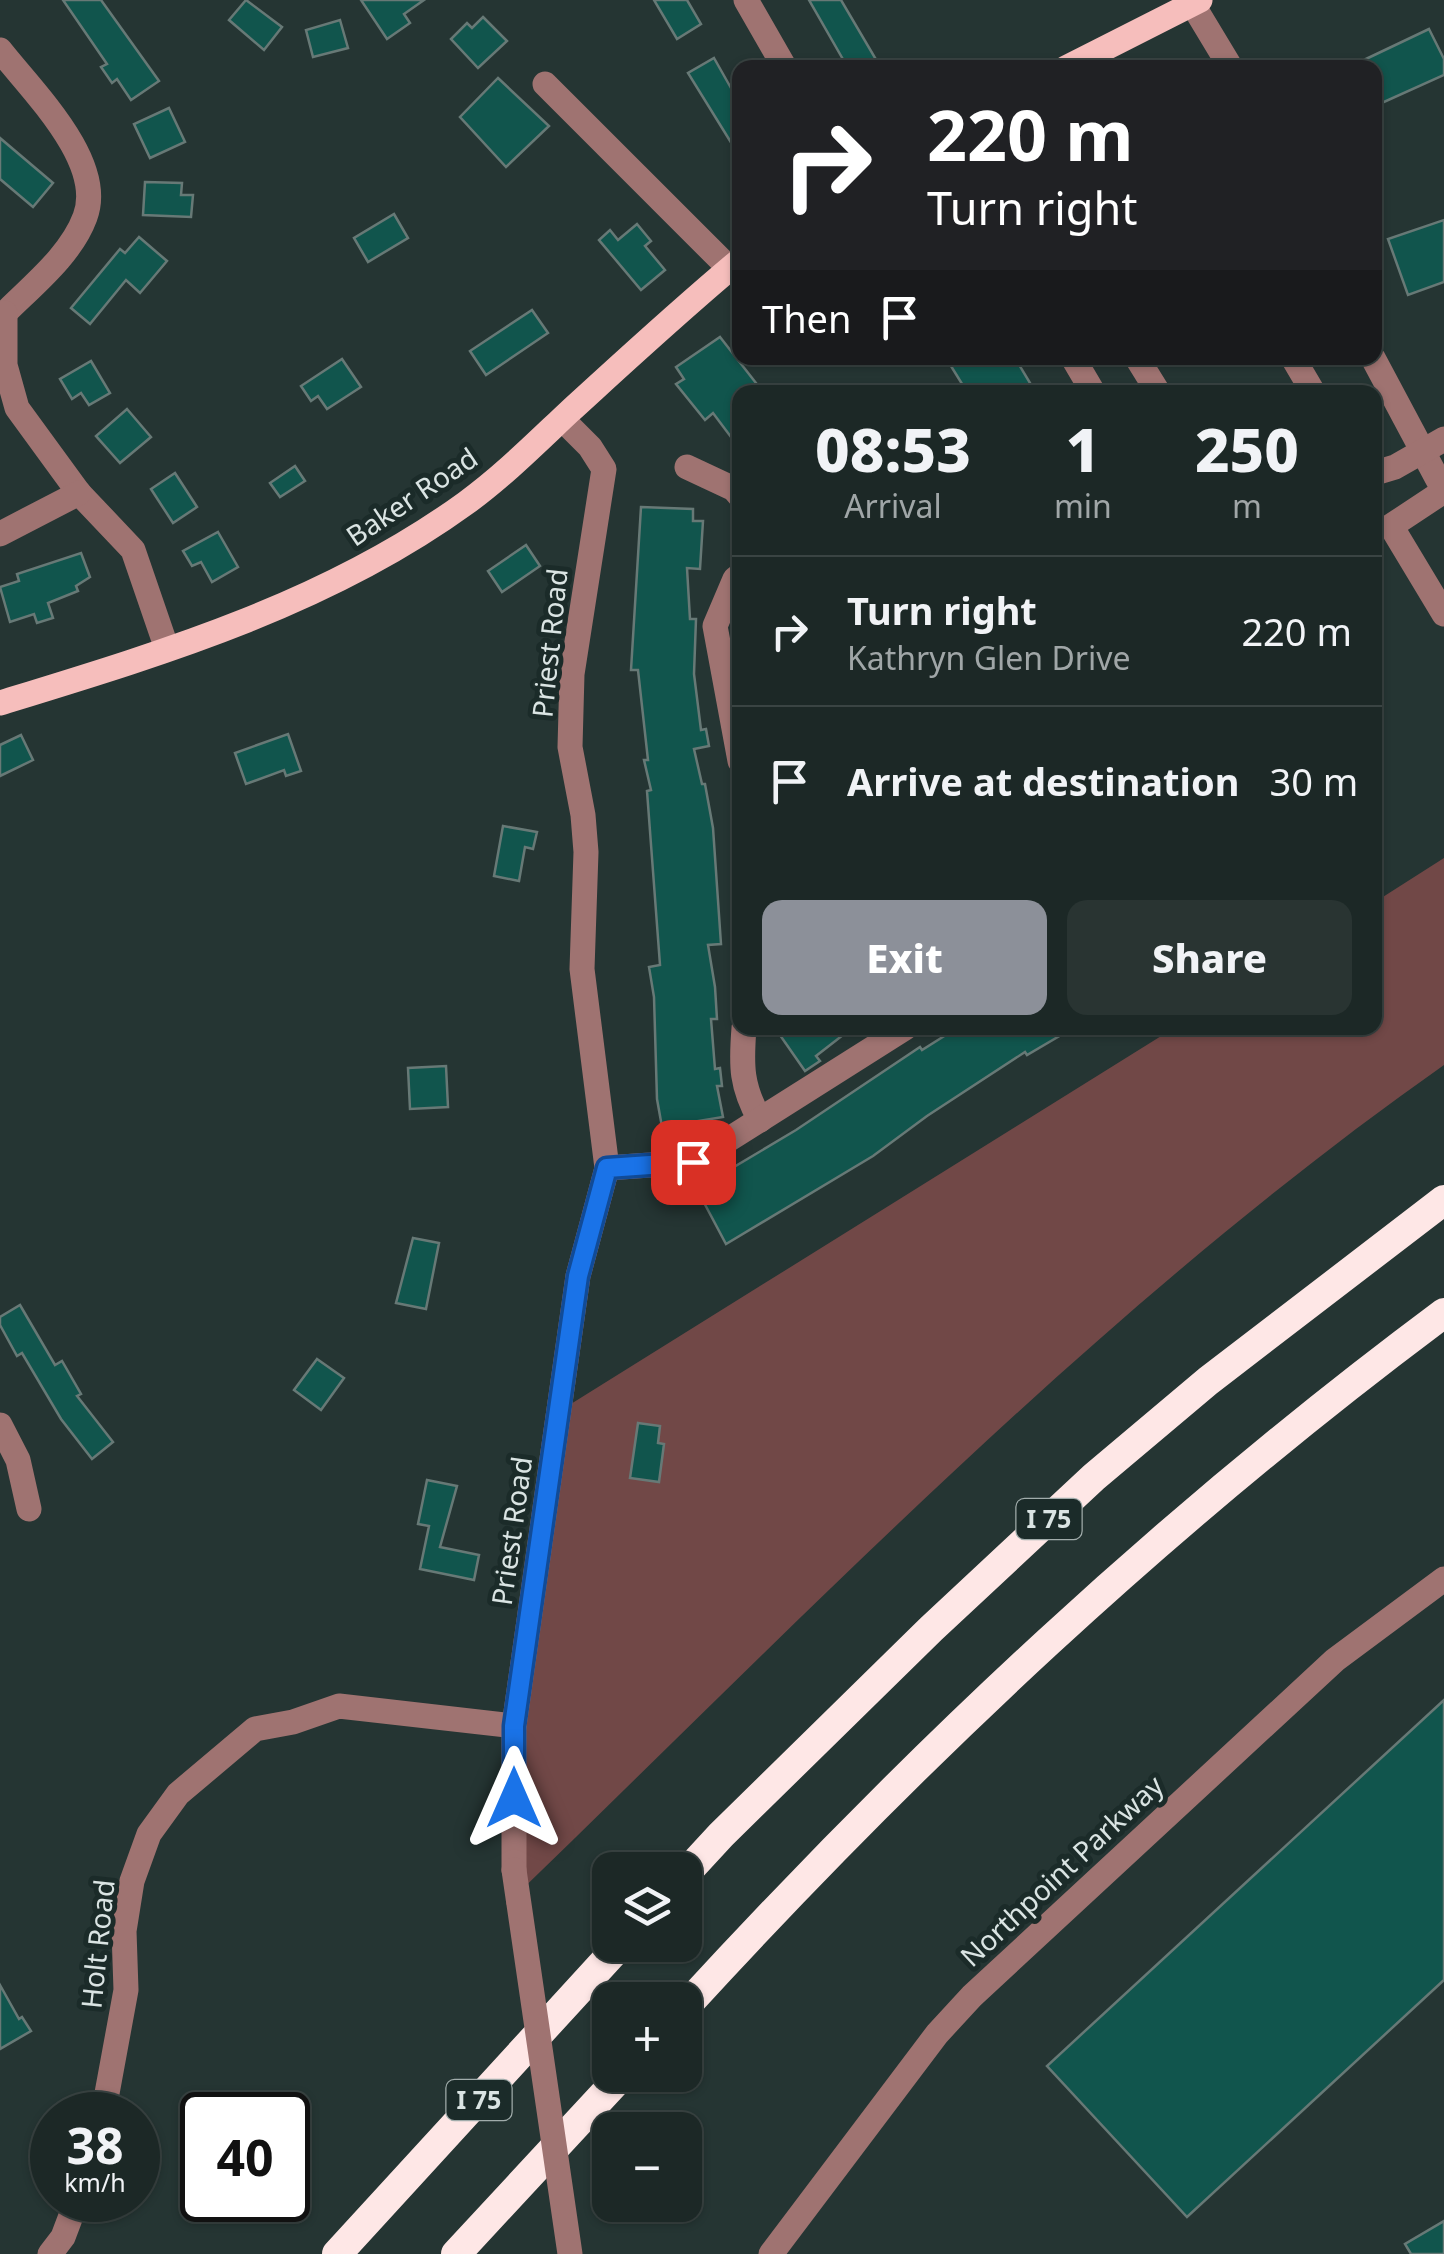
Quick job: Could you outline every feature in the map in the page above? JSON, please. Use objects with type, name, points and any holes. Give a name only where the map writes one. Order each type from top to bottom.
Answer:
[{"type":"highway","name":"I 75","points":[[702,1857],[889,1670],[1094,1477],[1238,1358],[1444,1200]]},
{"type":"highway","points":[[702,1988],[896,1784],[1057,1632],[1279,1442],[1444,1313]]},
{"type":"highway","name":"I 75","points":[[337,2254],[604,1962]]},
{"type":"highway","points":[[456,2254],[606,2092]]},
{"type":"main road","points":[[1081,60],[1194,1]]},
{"type":"main road","name":"Baker Road","points":[[0,703],[237,626],[400,548],[468,502],[732,268]]},
{"type":"street","points":[[746,0],[780,60]]},
{"type":"street","points":[[1194,1],[1227,60]]},
{"type":"street","points":[[0,50],[80,153],[91,190],[85,218],[60,258],[2,313],[5,366],[17,408],[79,493],[133,550],[167,650]]},
{"type":"street","points":[[545,84],[732,262]]},
{"type":"street","points":[[1378,365],[1432,446],[1444,491],[1390,526],[1444,614]]},
{"type":"street","name":"Priest Road","points":[[562,419],[590,447],[604,469],[572,674],[570,747],[586,852],[582,970],[607,1168],[578,1276],[514,1726],[514,1870],[570,2254]]},
{"type":"street","points":[[1382,471],[1432,446]]},
{"type":"street","points":[[687,467],[732,488]]},
{"type":"street","points":[[0,534],[79,493]]},
{"type":"street","points":[[732,586],[715,626],[732,717]]},
{"type":"street","points":[[744,1035],[746,1096],[760,1120]]},
{"type":"street","points":[[607,1168],[693,1162],[894,1035]]},
{"type":"street","points":[[0,1425],[18,1460],[30,1509]]},
{"type":"street","name":"Northpoint Parkway","points":[[771,2254],[937,2034],[972,1996],[1335,1660],[1444,1579]]},
{"type":"street","name":"Holt Road","points":[[107,2092],[126,1990],[124,1930],[132,1881],[149,1834],[178,1794],[256,1729],[293,1722],[339,1706],[514,1726]]},
{"type":"street","points":[[50,2254],[68,2222]]},
{"type":"shaded area","points":[[1444,858],[1444,1065],[1317,1159],[1075,1360],[844,1575],[506,1905],[550,1417],[1163,1035],[1382,1035],[1382,898]]},
{"type":"building","points":[[63,0],[101,0],[159,81],[131,100],[117,79],[112,83],[101,67],[107,64]]},
{"type":"building","points":[[246,0],[282,27],[264,50],[229,20]]},
{"type":"building","points":[[361,0],[424,0],[404,14],[410,23],[387,39]]},
{"type":"building","points":[[654,0],[687,0],[701,24],[677,39]]},
{"type":"building","points":[[809,0],[841,0],[876,60],[843,60]]},
{"type":"building","points":[[483,17],[507,41],[478,68],[451,39],[467,23],[472,28]]},
{"type":"building","points":[[340,20],[348,48],[313,57],[306,30]]},
{"type":"building","points":[[1429,29],[1444,59],[1444,75],[1382,103],[1382,60],[1364,60]]},
{"type":"building","points":[[714,58],[732,90],[732,144],[688,73]]},
{"type":"building","points":[[498,78],[549,126],[506,167],[460,117]]},
{"type":"building","points":[[169,108],[185,142],[150,158],[134,124]]},
{"type":"building","points":[[0,138],[53,183],[33,207],[0,179]]},
{"type":"building","points":[[145,182],[182,183],[181,195],[193,195],[191,217],[143,215]]},
{"type":"building","points":[[394,214],[408,238],[368,262],[354,238]]},
{"type":"building","points":[[1444,220],[1444,282],[1408,295],[1388,239]]},
{"type":"building","points":[[637,224],[651,241],[645,246],[665,270],[641,290],[599,240],[610,230],[618,240]]},
{"type":"building","points":[[139,237],[167,261],[140,293],[126,280],[90,324],[71,308],[120,249],[125,253]]},
{"type":"building","points":[[532,310],[548,333],[486,375],[470,351]]},
{"type":"building","points":[[720,337],[732,352],[732,365],[742,365],[758,385],[732,385],[732,438],[713,413],[705,420],[676,384],[684,379],[676,367]]},
{"type":"building","points":[[342,359],[361,387],[327,409],[318,396],[311,401],[301,386]]},
{"type":"building","points":[[91,361],[110,393],[89,405],[81,393],[72,399],[60,379]]},
{"type":"building","points":[[950,365],[1019,365],[1031,385],[963,385]]},
{"type":"building","points":[[127,409],[151,437],[120,463],[96,436]]},
{"type":"building","points":[[295,466],[305,481],[280,497],[270,483]]},
{"type":"building","points":[[175,473],[197,507],[173,523],[151,489]]},
{"type":"building","points":[[641,507],[693,509],[693,521],[703,521],[700,569],[687,568],[690,619],[696,619],[694,674],[701,730],[706,729],[709,746],[694,749],[713,828],[721,944],[708,945],[717,1019],[711,1019],[715,1069],[720,1068],[722,1086],[717,1086],[723,1117],[662,1127],[649,967],[660,965],[647,791],[651,790],[644,760],[648,760],[638,670],[631,670]]},
{"type":"building","points":[[218,532],[238,567],[212,582],[201,562],[192,566],[183,551]]},
{"type":"building","points":[[526,545],[540,566],[502,592],[488,571]]},
{"type":"building","points":[[81,553],[90,577],[76,586],[78,591],[48,603],[53,618],[37,623],[34,614],[10,622],[0,587],[19,581],[17,574]]},
{"type":"building","points":[[288,734],[301,771],[286,776],[284,770],[246,784],[235,753]]},
{"type":"building","points":[[21,735],[33,760],[0,776],[0,745]]},
{"type":"building","points":[[503,826],[537,832],[533,849],[525,847],[519,881],[494,876]]},
{"type":"building","points":[[780,1035],[843,1035],[816,1056],[820,1061],[805,1071]]},
{"type":"building","points":[[946,1035],[1061,1035],[1027,1055],[1025,1052],[873,1156],[726,1244],[701,1197],[729,1180],[724,1173],[920,1047],[922,1050]]},
{"type":"building","points":[[446,1066],[448,1107],[410,1109],[408,1068]]},
{"type":"building","points":[[413,1238],[439,1243],[426,1309],[396,1303]]},
{"type":"building","points":[[20,1305],[55,1365],[62,1361],[81,1394],[77,1396],[113,1442],[92,1459],[61,1419],[22,1353],[17,1356],[0,1325],[0,1317]]},
{"type":"building","points":[[317,1359],[344,1378],[321,1410],[294,1390]]},
{"type":"building","points":[[638,1423],[660,1426],[658,1443],[664,1444],[659,1482],[630,1478]]},
{"type":"building","points":[[427,1480],[457,1486],[440,1547],[479,1555],[474,1580],[420,1569],[429,1526],[418,1524]]},
{"type":"building","points":[[1444,1700],[1444,1980],[1187,2217],[1047,2066]]},
{"type":"building","points":[[0,1985],[19,2019],[22,2017],[31,2031],[0,2049]]},
{"type":"building","points":[[1444,2221],[1444,2254],[1411,2254],[1405,2244]]},
{"type":"route","points":[[514,1798],[514,1726],[578,1276],[607,1168],[693,1162]]}]
